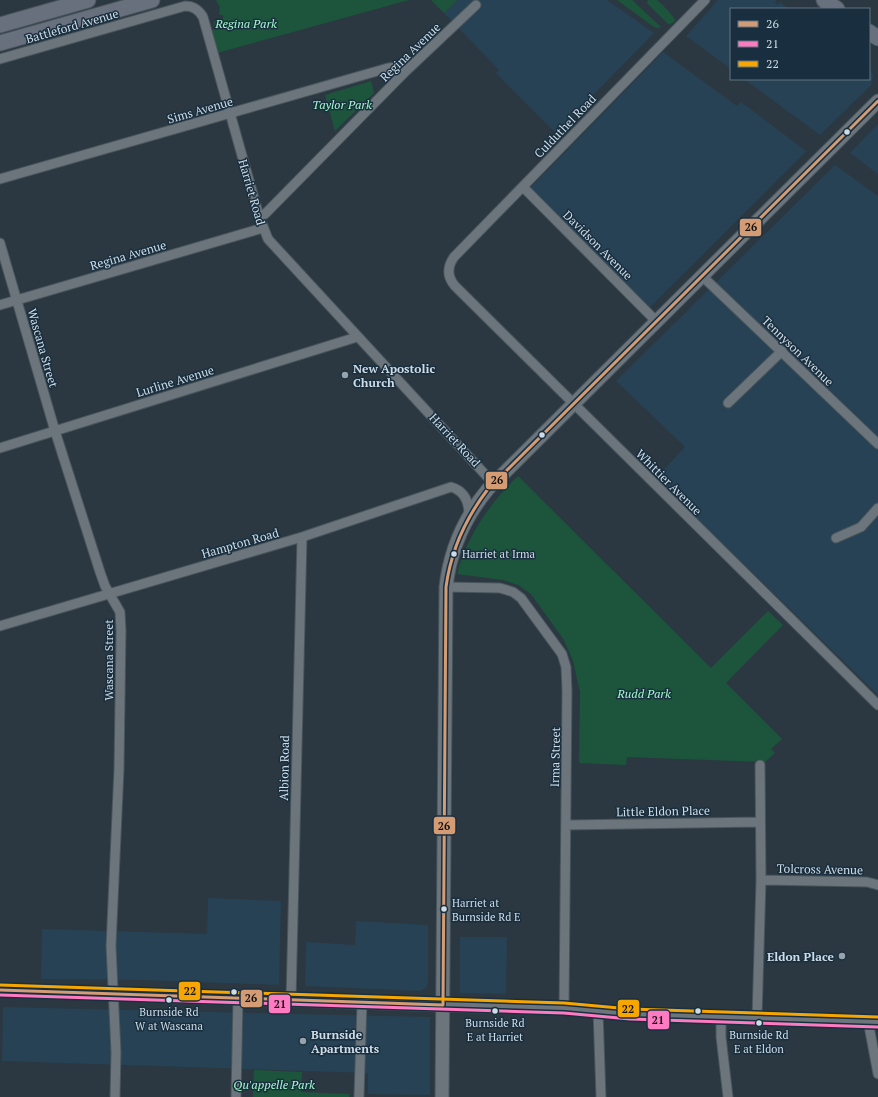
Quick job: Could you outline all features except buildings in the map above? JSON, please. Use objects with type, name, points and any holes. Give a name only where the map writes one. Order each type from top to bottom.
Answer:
[{"type":"highway","points":[[0,25],[88,0]]},
{"type":"highway","points":[[0,43],[152,0]]},
{"type":"highway","points":[[824,0],[836,8]]},
{"type":"main road","points":[[442,1097],[446,587],[453,549],[469,515],[493,483],[878,101]]},
{"type":"main road","points":[[0,990],[443,1006],[564,1008],[721,1017],[873,1021]]},
{"type":"street","name":"Culduthel Road","points":[[448,272],[454,257],[705,0]]},
{"type":"street","name":"Regina Avenue","points":[[259,216],[265,214],[405,72],[476,5]]},
{"type":"street","name":"Battleford Avenue","points":[[0,59],[185,6],[191,6],[196,9]]},
{"type":"street","name":"Harriet Road","points":[[196,9],[203,17],[262,228],[276,250],[493,483]]},
{"type":"street","name":"Sims Avenue","points":[[0,179],[388,68],[398,67],[405,72]]},
{"type":"street","name":"Davidson Avenue","points":[[523,187],[656,320]]},
{"type":"street","name":"Regina Avenue","points":[[0,305],[262,228]]},
{"type":"street","name":"Wascana Street","points":[[0,243],[55,431],[103,582],[120,612],[122,632],[119,769],[111,946],[116,1052],[115,1097]]},
{"type":"street","name":"Whittier Avenue","points":[[448,272],[455,286],[572,404],[878,705]]},
{"type":"street","name":"Tennyson Avenue","points":[[701,275],[878,444]]},
{"type":"street","name":"Lurline Avenue","points":[[0,448],[357,337]]},
{"type":"street","points":[[728,403],[782,351]]},
{"type":"street","name":"Hampton Road","points":[[0,626],[302,537],[451,487],[458,489],[466,498],[469,505],[469,515]]},
{"type":"street","points":[[836,538],[861,527],[878,508]]},
{"type":"street","name":"Albion Road","points":[[290,1000],[302,537]]},
{"type":"street","name":"Irma Street","points":[[446,587],[500,588],[513,592],[524,602],[562,654],[566,667],[564,1008]]},
{"type":"street","points":[[757,1018],[761,880],[760,765]]},
{"type":"street","name":"Little Eldon Place","points":[[566,825],[760,822]]},
{"type":"street","name":"Tolcross Avenue","points":[[761,880],[867,882],[878,885]]},
{"type":"street","points":[[236,1097],[238,999]]},
{"type":"street","points":[[359,1097],[362,1003]]},
{"type":"street","points":[[598,1011],[601,1097]]},
{"type":"street","points":[[721,1017],[721,1038],[728,1097]]},
{"type":"street","points":[[873,1021],[878,1074]]},
{"type":"shaded area","points":[[457,0],[607,0],[654,33],[556,133],[496,73],[499,70],[444,13]]},
{"type":"shaded area","points":[[718,0],[776,0],[775,3],[778,5],[780,2],[788,8],[730,8],[730,68],[686,36]]},
{"type":"shaded area","points":[[663,52],[737,106],[741,102],[806,151],[648,309],[529,189]]},
{"type":"shaded area","points":[[870,68],[873,75],[871,85],[820,135],[745,80],[870,80]]},
{"type":"shaded area","points":[[878,124],[878,174],[850,153]]},
{"type":"shaded area","points":[[835,165],[878,196],[878,695],[656,478],[685,447],[616,381]]},
{"type":"shaded area","points":[[208,898],[281,901],[279,985],[145,980],[41,979],[42,929],[207,934]]},
{"type":"shaded area","points":[[356,921],[428,925],[428,982],[426,988],[420,991],[305,986],[306,942],[355,945]]},
{"type":"shaded area","points":[[460,937],[507,937],[506,994],[460,993]]},
{"type":"shaded area","points":[[3,1007],[430,1017],[430,1095],[368,1094],[368,1073],[2,1061]]},
{"type":"green space","name":"Regina Park","points":[[216,0],[409,0],[217,53],[212,33],[215,20],[220,22],[224,16],[219,14],[220,7]]},
{"type":"green space","points":[[431,0],[457,0],[444,13]]},
{"type":"green space","points":[[617,0],[632,0],[661,27],[654,27]]},
{"type":"green space","points":[[648,0],[657,0],[662,4],[675,20],[673,23],[668,24],[647,3]]},
{"type":"green space","name":"Taylor Park","points":[[371,81],[374,93],[335,131],[325,95]]},
{"type":"green space","name":"Rudd Park","points":[[518,476],[711,668],[768,611],[783,625],[726,683],[782,739],[771,749],[775,753],[765,762],[627,757],[626,765],[579,763],[580,692],[573,661],[564,640],[531,594],[518,585],[503,580],[457,574],[461,560],[473,533],[498,497]]},
{"type":"green space","name":"Qu'appelle Park","points":[[254,1070],[302,1072],[301,1092],[349,1094],[349,1097],[253,1097]]},
{"type":"transit line","name":"26","points":[[443,1005],[446,587],[451,560],[460,535],[472,512],[488,489],[878,101]]},
{"type":"transit line","name":"22","points":[[0,985],[564,1003],[630,1009],[878,1017]]},
{"type":"transit line","name":"26","points":[[0,990],[443,1005]]},
{"type":"transit line","name":"21","points":[[0,995],[564,1013],[630,1019],[878,1027]]},
{"type":"place","name":"New Apostolic Church","points":[[345,375]]},
{"type":"place","name":"Harriet at Irma","points":[[454,554]]},
{"type":"place","name":"Harriet at Burnside Rd E","points":[[444,909]]},
{"type":"place","name":"Eldon Place","points":[[842,956]]},
{"type":"place","name":"Burnside Rd W at Wascana","points":[[169,1000]]},
{"type":"place","name":"Burnside Rd E at Harriet","points":[[495,1011]]},
{"type":"place","name":"Burnside Rd E at Eldon","points":[[759,1023]]},
{"type":"place","name":"Burnside Apartments","points":[[303,1041]]}]
